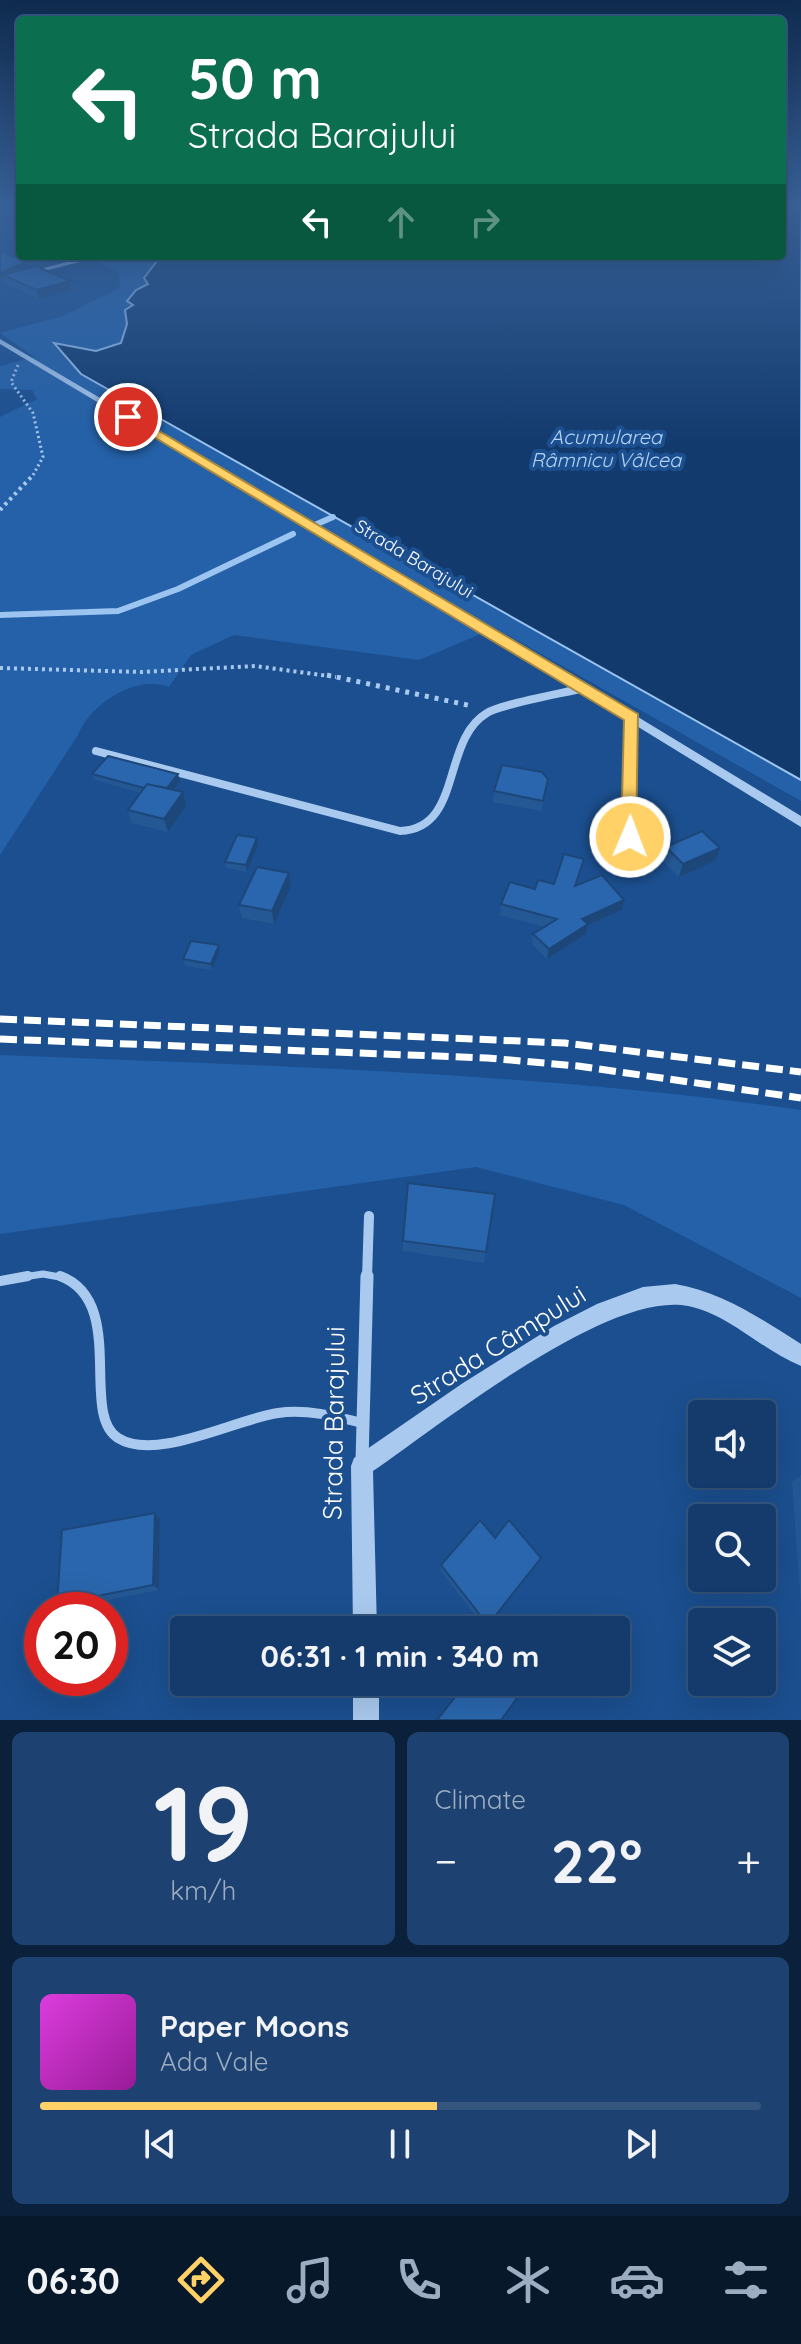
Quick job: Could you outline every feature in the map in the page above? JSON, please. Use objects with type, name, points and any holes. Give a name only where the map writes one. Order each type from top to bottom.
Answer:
[{"type":"street","name":"Strada Barajului","points":[[0,341],[584,688],[801,822]]},
{"type":"street","points":[[96,751],[275,800],[400,831],[416,831],[431,823],[438,812],[462,743],[475,722],[493,709],[550,699],[584,688]]},
{"type":"street","name":"Strada Barajului","points":[[365,1616],[362,1423],[369,1216]]},
{"type":"street","name":"Strada Câmpului","points":[[362,1466],[572,1327],[632,1298],[655,1293],[679,1294],[703,1302],[801,1356]]},
{"type":"street","points":[[366,1696],[366,1720]]},
{"type":"lane","points":[[632,718],[630,837],[637,861]]},
{"type":"lane","points":[[0,1281],[44,1275],[66,1278],[85,1291],[95,1310],[104,1417],[109,1430],[122,1440],[161,1444],[248,1418],[281,1412],[319,1412],[362,1423]]},
{"type":"path","points":[[0,510],[31,478],[43,457],[33,413],[11,382],[13,372],[25,356]]},
{"type":"path","points":[[0,668],[141,672],[212,667],[287,669],[452,704],[493,709]]},
{"type":"shaded area","points":[[120,285],[147,285],[128,301],[133,305],[121,343],[96,351],[54,342],[81,374],[801,780],[801,801],[495,628],[419,660],[234,635],[191,655],[169,687],[156,684],[129,688],[103,703],[84,724],[0,855],[0,417],[37,399],[32,390],[0,389],[0,366],[35,357],[0,333],[63,316],[120,288]]},
{"type":"shaded area","points":[[0,1055],[402,1072],[602,1087],[801,1110],[801,1298],[624,1205],[476,1167],[0,1234]]},
{"type":"water","name":"Acumularea Râmnicu Vâlcea","points":[[145,285],[801,285],[801,780],[81,374],[54,343],[96,351],[121,343],[127,324],[125,310],[133,305],[127,301],[136,290]]},
{"type":"building","points":[[26,285],[54,285],[36,290]]},
{"type":"building","points":[[108,756],[178,774],[167,788],[147,784],[144,788],[92,774]]},
{"type":"building","points":[[502,765],[542,772],[548,779],[543,801],[494,791]]},
{"type":"building","points":[[147,784],[183,792],[164,819],[128,810]]},
{"type":"building","points":[[702,831],[720,848],[683,864],[666,847]]},
{"type":"building","points":[[237,835],[257,838],[246,865],[225,862]]},
{"type":"building","points":[[564,854],[584,859],[575,886],[602,875],[624,900],[582,919],[588,924],[549,949],[533,934],[557,919],[501,904],[510,882],[535,889],[538,880],[554,884]]},
{"type":"building","points":[[257,867],[289,873],[272,911],[239,905]]},
{"type":"building","points":[[191,941],[219,945],[211,964],[183,959]]},
{"type":"building","points":[[408,1183],[495,1194],[486,1252],[403,1241]]},
{"type":"building","points":[[155,1513],[153,1585],[118,1592],[58,1592],[62,1530]]},
{"type":"building","points":[[480,1520],[495,1538],[509,1520],[541,1558],[495,1616],[481,1616],[441,1565]]},
{"type":"building","points":[[456,1696],[519,1696],[501,1720],[437,1720]]},
{"type":"waterway","points":[[317,524],[333,517]]},
{"type":"waterway","points":[[0,615],[118,611],[178,589],[293,534]]},
{"type":"railway","points":[[0,1019],[565,1043],[801,1072]]},
{"type":"railway","points":[[0,1039],[487,1058],[578,1066],[801,1098]]},
{"type":"route","points":[[128,417],[632,718],[630,837]]}]
